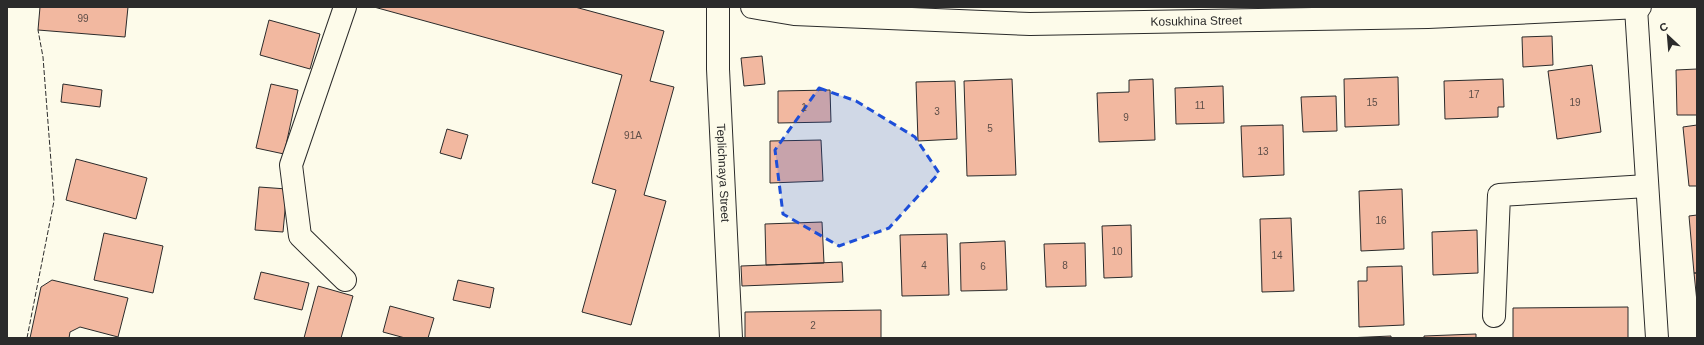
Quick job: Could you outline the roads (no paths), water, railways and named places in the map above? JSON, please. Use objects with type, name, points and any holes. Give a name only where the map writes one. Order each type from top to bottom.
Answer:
[{"type":"street","points":[[344,280],[300,236],[291,165],[345,7]]},
{"type":"street","name":"Teplichnaya Street","points":[[718,7],[718,69],[731,338]]},
{"type":"street","name":"Kosukhina Street","points":[[752,7],[794,14],[1030,24],[1428,17],[1640,7]]},
{"type":"street","points":[[1636,8],[1657,338]]},
{"type":"street","points":[[1494,316],[1499,195],[1647,186]]}]
